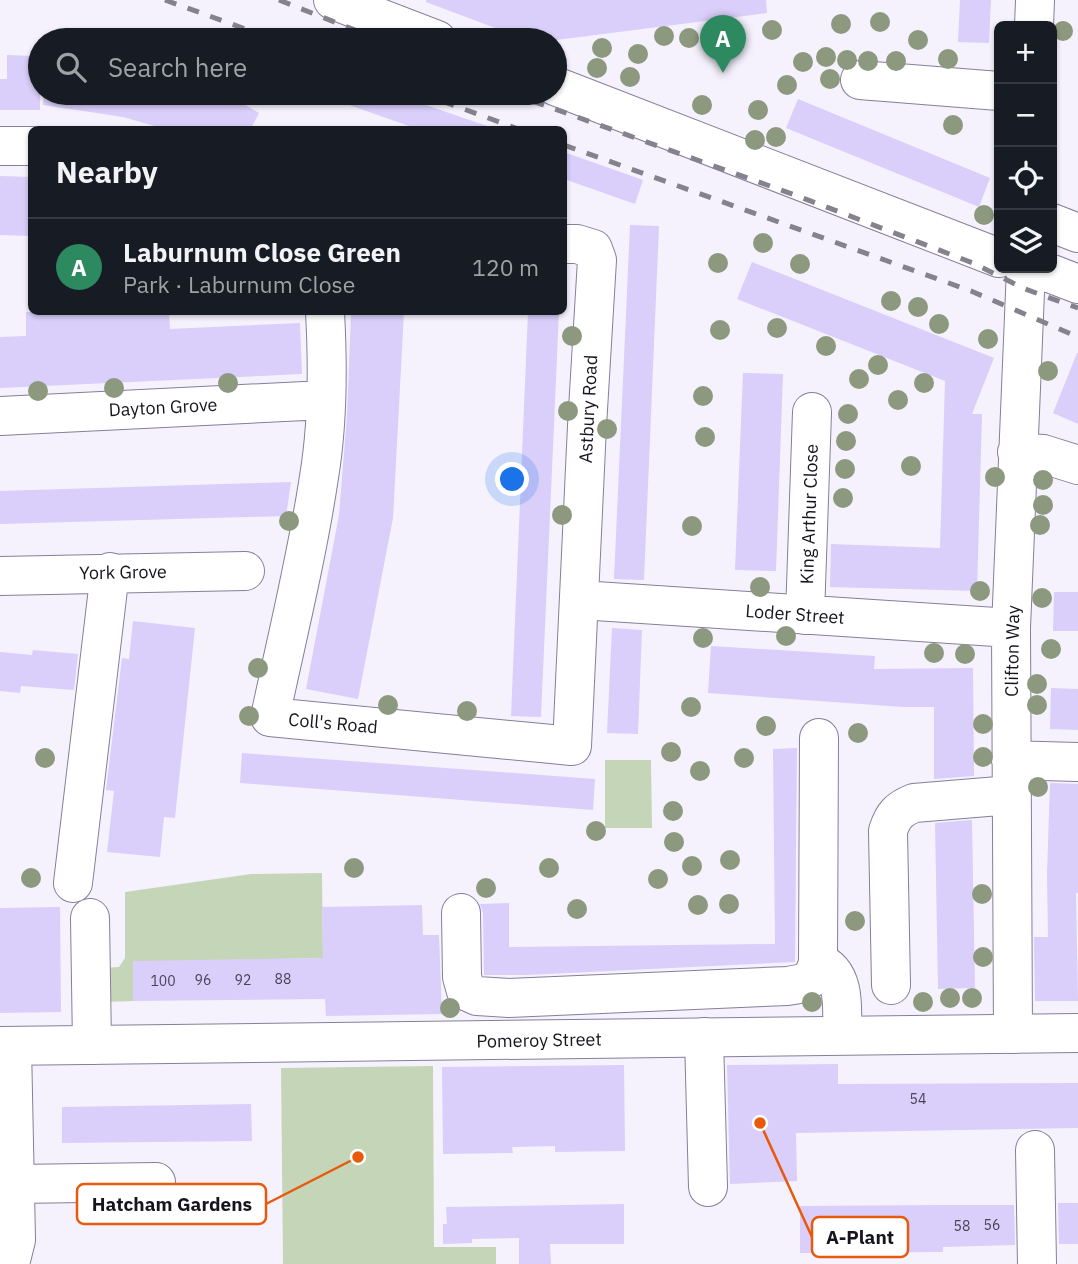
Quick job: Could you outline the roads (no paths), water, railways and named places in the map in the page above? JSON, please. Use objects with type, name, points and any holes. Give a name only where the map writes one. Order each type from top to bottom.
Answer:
[{"type":"street","points":[[333,0],[406,28]]},
{"type":"street","points":[[1034,21],[1035,0]]},
{"type":"street","points":[[860,80],[994,91]]},
{"type":"street","points":[[567,91],[994,256]]},
{"type":"street","points":[[0,145],[28,146]]},
{"type":"street","points":[[1057,225],[1078,233]]},
{"type":"street","name":"Astbury Road","points":[[567,244],[593,249],[597,260],[580,600]]},
{"type":"street","name":"Clifton Way","points":[[1013,1034],[1011,628],[1025,273]]},
{"type":"street","points":[[1048,273],[1078,284]]},
{"type":"street","points":[[325,315],[325,400]]},
{"type":"street","name":"Coll's Road","points":[[325,400],[318,486],[270,717],[572,746],[580,600]]},
{"type":"street","name":"Dayton Grove","points":[[0,416],[325,400]]},
{"type":"street","name":"King Arthur Close","points":[[805,615],[812,412]]},
{"type":"street","points":[[1017,452],[1043,454],[1078,465]]},
{"type":"street","name":"York Grove","points":[[0,576],[245,571]]},
{"type":"street","points":[[74,883],[110,572]]},
{"type":"street","name":"Loder Street","points":[[580,600],[1011,628]]},
{"type":"street","points":[[461,913],[462,977],[466,991],[477,996],[509,998],[787,986],[804,983],[815,975],[818,962],[818,738]]},
{"type":"street","points":[[891,985],[888,831],[892,818],[900,809],[914,803],[1078,762]]},
{"type":"street","points":[[81,943],[92,1045]]},
{"type":"street","points":[[818,962],[828,966],[837,980],[842,1035]]},
{"type":"street","points":[[508,1040],[509,998]]},
{"type":"street","name":"Pomeroy Street","points":[[6,1046],[1078,1033]]},
{"type":"street","points":[[704,1037],[708,1187]]},
{"type":"street","points":[[6,1046],[15,1184],[16,1240],[10,1264]]},
{"type":"street","points":[[1035,1150],[1037,1264]]},
{"type":"street","points":[[15,1184],[156,1182]]},
{"type":"railway","points":[[165,0],[243,28]]},
{"type":"railway","points":[[279,0],[350,28]]},
{"type":"railway","points":[[453,105],[510,126]]},
{"type":"railway","points":[[544,105],[795,195],[973,263],[1025,289],[1078,308]]},
{"type":"railway","points":[[567,146],[971,291],[1078,337]]},
{"type":"place","name":"Laburnum Close Green","points":[[723,73]]},
{"type":"place","name":"A-Plant","points":[[760,1123]]},
{"type":"place","name":"Hatcham Gardens","points":[[358,1157]]}]
